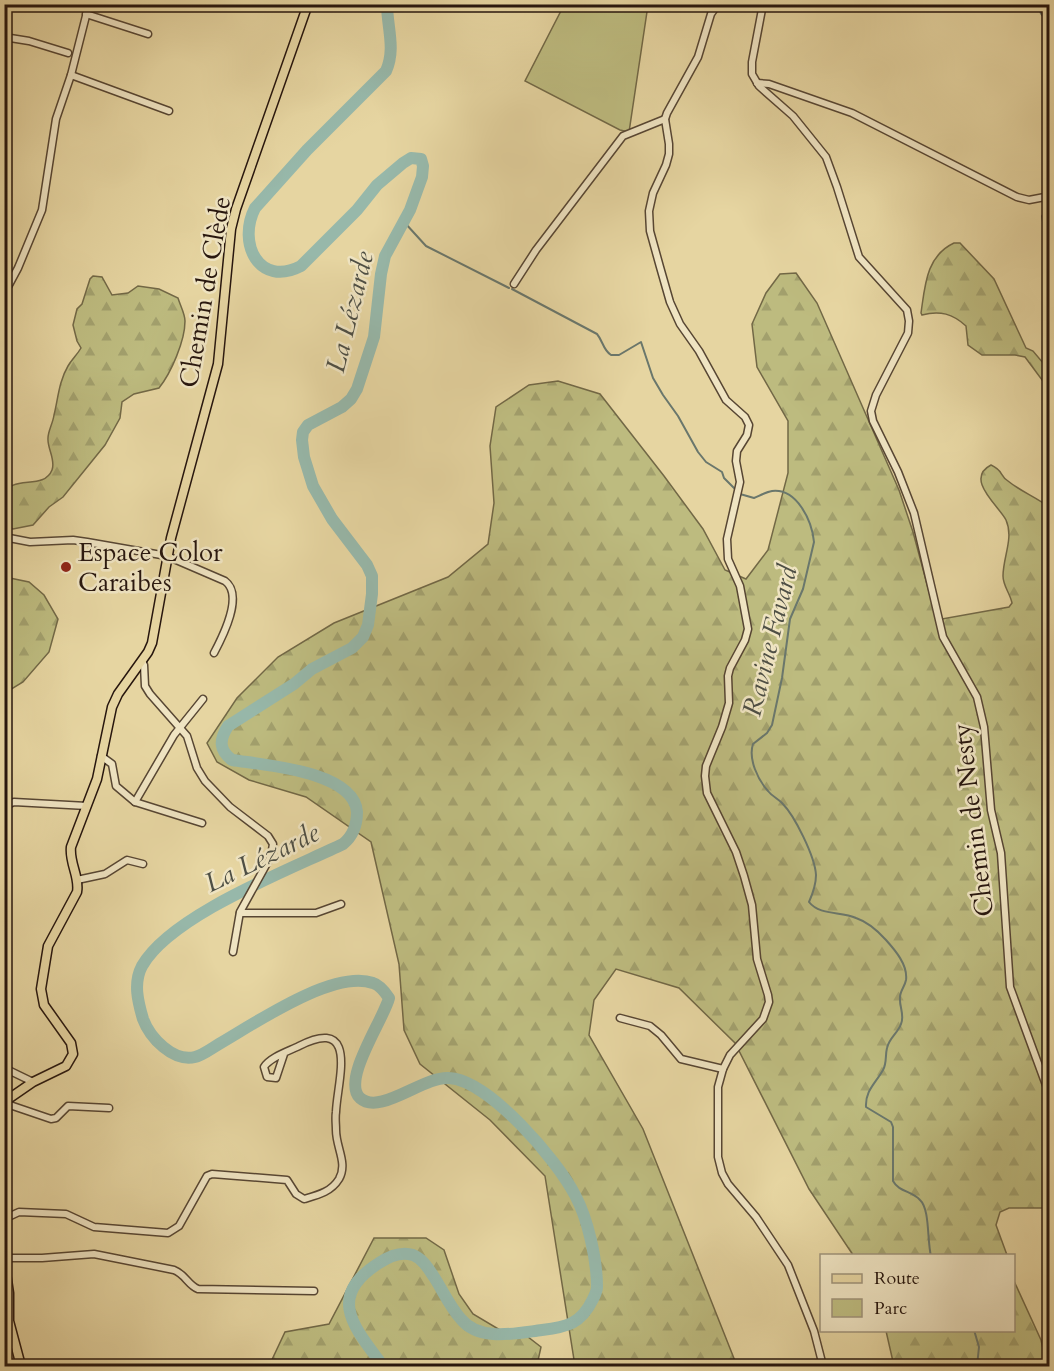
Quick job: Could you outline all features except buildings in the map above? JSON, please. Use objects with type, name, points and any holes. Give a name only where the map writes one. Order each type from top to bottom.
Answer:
[{"type":"main road","name":"Chemin de Clède","points":[[77,880],[70,859],[70,847],[97,779],[108,721],[118,694],[152,643],[167,556],[186,477],[218,364],[231,229],[236,208],[308,4]]},
{"type":"main road","points":[[4,1102],[33,1082],[66,1066],[73,1054],[71,1043],[44,1005],[41,989],[48,946],[77,892],[77,880]]},
{"type":"main road","points":[[4,1259],[9,1293],[9,1321],[21,1366]]},
{"type":"street","points":[[4,294],[22,259],[42,210],[56,119],[71,75],[89,4]]},
{"type":"street","points":[[718,4],[711,14],[698,57],[680,86],[665,119],[669,154],[653,193],[650,211],[650,231],[670,302],[680,324],[699,351],[726,400],[745,417],[749,425],[735,461],[740,482],[727,539],[728,559],[740,586],[748,629],[746,640],[730,668],[729,703],[706,766],[705,776],[707,793],[736,852],[747,885],[752,905],[757,959],[769,1002],[763,1019],[730,1055],[717,1087],[718,1157],[722,1173],[728,1184],[776,1244],[788,1265],[814,1331],[823,1366]]},
{"type":"street","points":[[763,4],[752,62],[752,74],[757,83],[769,84],[852,113],[1017,197],[1029,200],[1050,196]]},
{"type":"street","points":[[86,14],[148,34]]},
{"type":"street","points":[[4,37],[29,41],[68,53]]},
{"type":"street","points":[[71,75],[169,111]]},
{"type":"street","name":"Chemin de Nesty","points":[[757,83],[793,116],[826,157],[859,257],[907,310],[908,333],[876,395],[871,411],[873,421],[898,472],[914,513],[943,637],[976,697],[984,727],[991,810],[1001,854],[1010,987],[1050,1096]]},
{"type":"street","points":[[513,284],[622,136],[665,119]]},
{"type":"street","points":[[4,537],[30,542],[73,540],[167,556],[225,581],[233,592],[228,624],[214,653]]},
{"type":"street","points":[[142,661],[145,686],[189,741],[197,768],[205,781],[230,807],[271,840],[273,850],[271,856],[246,898],[240,913],[233,952]]},
{"type":"street","points":[[135,802],[179,727],[203,699]]},
{"type":"street","points":[[101,756],[112,764],[116,786],[135,802],[202,823]]},
{"type":"street","points":[[4,806],[14,802],[87,806]]},
{"type":"street","points":[[77,880],[105,874],[127,860],[143,864]]},
{"type":"street","points":[[240,913],[316,913],[341,904]]},
{"type":"street","points":[[620,1018],[650,1026],[661,1035],[681,1059],[723,1069]]},
{"type":"street","points":[[4,1219],[19,1212],[66,1214],[94,1227],[168,1233],[179,1226],[207,1176],[212,1174],[287,1180],[296,1194],[304,1199],[323,1194],[338,1180],[344,1165],[336,1139],[336,1112],[342,1069],[341,1053],[333,1041],[322,1038],[312,1039],[284,1054]]},
{"type":"street","points":[[4,1068],[33,1082]]},
{"type":"street","points":[[4,1102],[51,1119],[56,1118],[68,1106],[109,1108]]},
{"type":"street","points":[[4,1259],[107,1255],[174,1270],[184,1275],[190,1285],[198,1290],[314,1291]]},
{"type":"green space","points":[[564,5],[648,5],[629,132],[620,130],[525,81]]},
{"type":"green space","points":[[954,243],[960,243],[994,279],[1026,348],[1033,351],[1049,370],[1049,383],[1045,384],[1025,357],[982,355],[968,345],[966,326],[956,319],[940,313],[922,315],[926,282],[932,264],[945,249]]},
{"type":"green space","points":[[796,273],[817,303],[899,490],[935,614],[942,619],[1009,607],[1012,603],[1003,576],[1009,541],[1008,527],[1006,520],[982,485],[981,478],[984,471],[991,465],[995,467],[1013,485],[1049,507],[1049,1208],[1009,1208],[1000,1212],[996,1225],[1007,1254],[852,1254],[809,1189],[735,1043],[679,988],[616,969],[594,1000],[589,1035],[643,1129],[737,1366],[575,1366],[545,1176],[490,1120],[420,1064],[404,1030],[399,964],[371,842],[306,797],[249,780],[217,762],[207,743],[237,698],[278,657],[334,623],[448,577],[488,544],[494,503],[490,446],[496,407],[529,385],[558,381],[600,394],[703,529],[725,570],[746,579],[768,550],[788,473],[788,421],[757,367],[752,324],[766,293],[780,274]]},
{"type":"green space","points":[[93,276],[102,277],[112,295],[128,293],[138,286],[159,289],[178,298],[185,321],[180,347],[159,388],[134,394],[122,402],[120,418],[105,445],[63,497],[49,507],[33,525],[13,529],[5,525],[4,497],[7,490],[19,483],[42,480],[52,470],[49,433],[65,372],[81,348],[73,325],[77,309],[82,304]]},
{"type":"green space","points":[[5,577],[29,582],[44,595],[58,619],[49,652],[23,682],[5,693]]},
{"type":"green space","points":[[374,1238],[426,1238],[444,1250],[459,1294],[473,1314],[505,1333],[528,1337],[541,1347],[537,1365],[269,1366],[285,1332],[329,1324]]},
{"type":"green space","points":[[1015,1283],[1041,1340],[1047,1366],[894,1366],[886,1332],[1015,1332]]},
{"type":"waterway","name":"La Lézarde","points":[[383,1366],[355,1326],[350,1313],[349,1301],[353,1288],[363,1276],[379,1263],[395,1255],[413,1255],[422,1261],[457,1314],[478,1331],[499,1334],[551,1329],[572,1323],[583,1314],[597,1290],[597,1276],[584,1216],[566,1180],[538,1143],[520,1124],[483,1092],[465,1082],[449,1078],[439,1079],[379,1102],[368,1102],[360,1098],[356,1089],[360,1064],[389,998],[376,984],[356,981],[316,991],[273,1012],[201,1055],[187,1058],[163,1047],[151,1034],[143,1019],[137,986],[142,966],[157,947],[178,929],[233,896],[343,844],[352,834],[355,826],[357,812],[352,798],[341,787],[305,772],[232,760],[223,749],[222,740],[228,726],[294,684],[312,669],[352,648],[363,637],[368,625],[372,576],[367,565],[332,519],[313,486],[304,457],[302,440],[303,432],[308,425],[342,407],[357,389],[374,337],[385,256],[410,210],[422,177],[421,159],[411,158],[377,185],[357,210],[301,266],[286,271],[274,271],[263,267],[255,258],[249,235],[250,221],[255,208],[307,150],[386,71],[391,46],[387,4]]},
{"type":"waterway","points":[[1040,4],[1042,15],[1050,22]]},
{"type":"waterway","points":[[1050,205],[1042,216],[1043,222],[1050,229]]},
{"type":"waterway","name":"Ravine Favard","points":[[405,223],[426,246],[509,288]]},
{"type":"waterway","name":"Ravine Favard","points":[[512,289],[597,334],[606,351],[611,355],[619,355],[641,342],[653,378],[698,452],[706,462],[722,472],[724,478],[736,490]]},
{"type":"waterway","points":[[1050,289],[1046,291],[1050,303]]},
{"type":"waterway","name":"Ravine Favard","points":[[740,494],[754,498],[772,491],[781,491],[789,495],[802,508],[813,534],[814,542],[803,589],[790,619],[782,678],[772,725],[767,733],[753,744],[752,756],[761,781],[787,809],[808,848],[816,875],[809,902],[819,909],[850,916],[868,924],[893,948],[905,969],[906,980],[900,997],[902,1021],[888,1044],[884,1067],[869,1092],[866,1107],[891,1122],[893,1127],[893,1181],[917,1197],[923,1204],[927,1218],[931,1254]]},
{"type":"waterway","name":"Ravine Favard","points":[[975,1332],[979,1347],[977,1366]]},
{"type":"place","name":"Espace Color Caraibes","points":[[66,567]]}]
